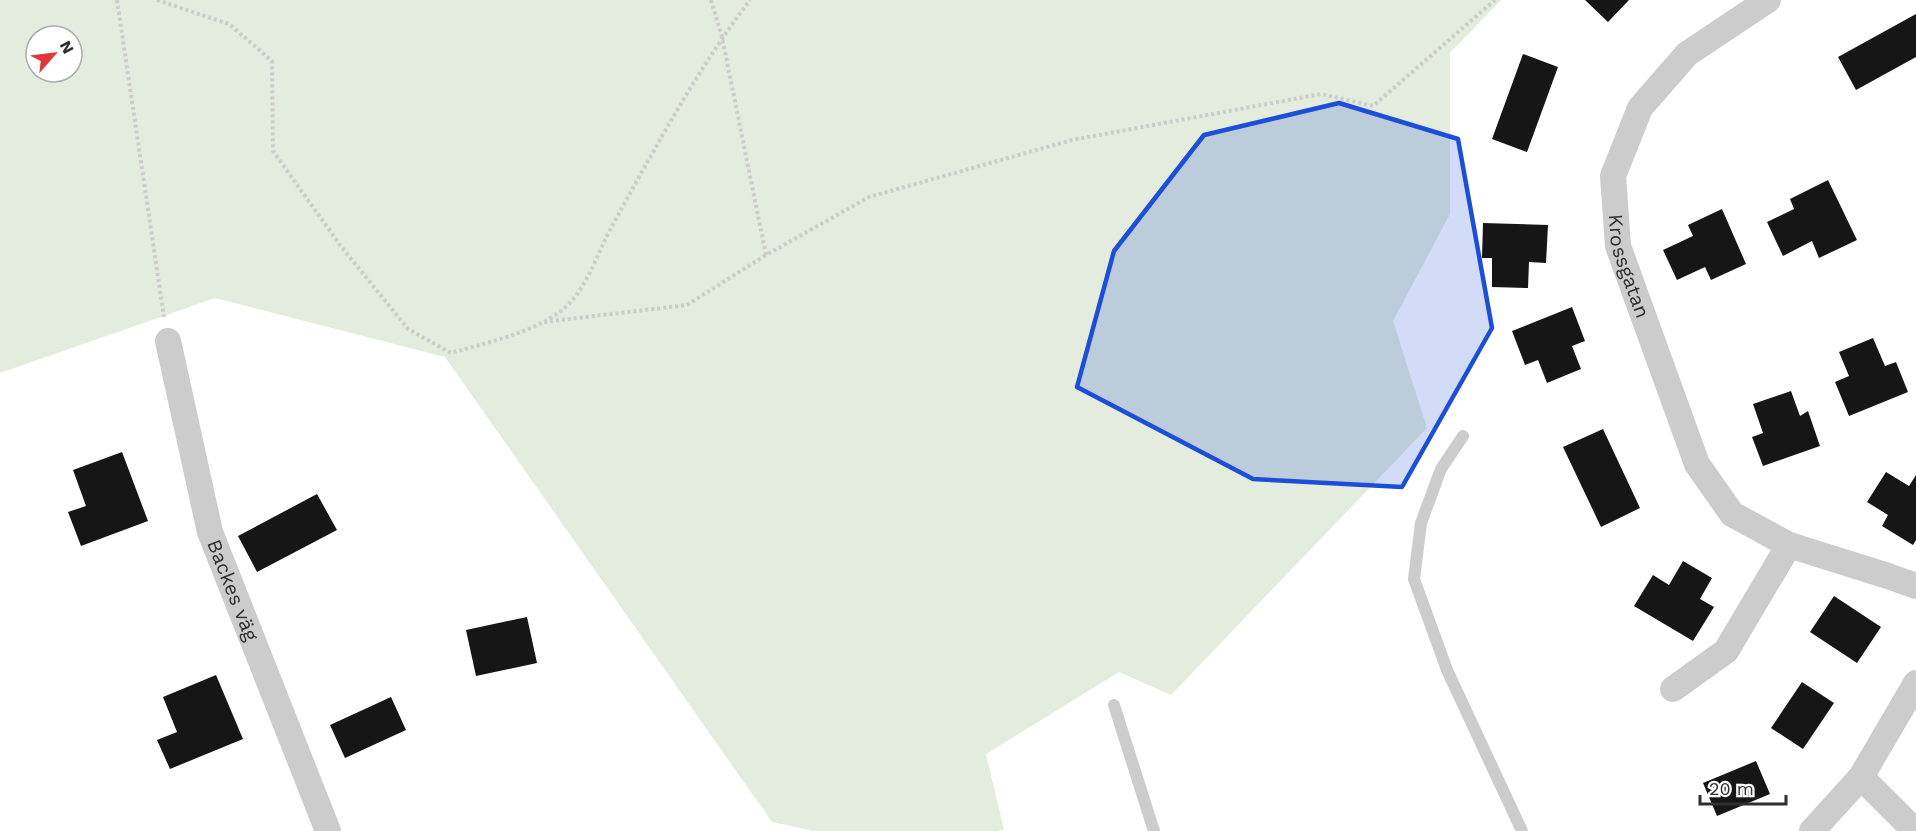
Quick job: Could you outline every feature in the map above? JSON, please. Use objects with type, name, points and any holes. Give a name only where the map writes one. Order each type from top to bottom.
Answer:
[{"type":"street","name":"Krossgatan","points":[[1768,0],[1687,54],[1640,108],[1613,176],[1618,246],[1697,464],[1732,514],[1789,545],[1916,586]]},
{"type":"street","name":"Backes väg","points":[[168,341],[210,532],[328,831]]},
{"type":"street","points":[[1673,689],[1726,651],[1789,545]]},
{"type":"street","points":[[1812,831],[1861,777],[1916,683]]},
{"type":"street","points":[[1861,777],[1915,831]]},
{"type":"lane","points":[[1463,436],[1441,469],[1421,523],[1414,579],[1447,670],[1522,831]]},
{"type":"lane","points":[[1114,705],[1154,831]]},
{"type":"path","points":[[117,0],[168,341]]},
{"type":"path","points":[[157,0],[229,24],[272,61],[273,151],[340,244],[408,329],[451,353],[544,322],[563,309],[582,287],[611,227],[722,37],[750,0]]},
{"type":"path","points":[[711,0],[722,37],[766,255]]},
{"type":"path","points":[[544,322],[687,305],[766,255],[869,197],[1072,140],[1321,94],[1373,106],[1495,0]]},
{"type":"highlighted area","points":[[1339,103],[1458,139],[1492,328],[1402,487],[1253,479],[1077,387],[1114,251],[1204,135]]},
{"type":"green space","points":[[0,0],[1501,0],[1450,53],[1450,214],[1393,321],[1427,428],[1171,695],[1119,672],[986,754],[1004,830],[814,831],[772,822],[445,357],[215,298],[0,373]]},
{"type":"building","points":[[1585,0],[1629,0],[1608,22]]},
{"type":"building","points":[[1916,14],[1916,57],[1856,90],[1838,57]]},
{"type":"building","points":[[1523,54],[1558,67],[1527,152],[1492,139]]},
{"type":"building","points":[[1828,180],[1857,240],[1819,258],[1812,241],[1783,256],[1767,222],[1794,209],[1790,199]]},
{"type":"building","points":[[1722,209],[1746,264],[1711,280],[1705,267],[1677,280],[1663,250],[1693,236],[1688,225]]},
{"type":"building","points":[[1483,223],[1548,225],[1546,263],[1529,262],[1528,288],[1492,287],[1492,258],[1482,258]]},
{"type":"building","points":[[1572,307],[1585,341],[1572,346],[1581,369],[1547,383],[1538,360],[1525,365],[1512,331]]},
{"type":"building","points":[[1873,338],[1885,366],[1896,362],[1908,392],[1849,416],[1835,382],[1849,376],[1839,352]]},
{"type":"building","points":[[1791,391],[1800,416],[1808,411],[1820,446],[1763,466],[1752,437],[1763,433],[1753,404]]},
{"type":"building","points":[[1603,429],[1640,508],[1601,527],[1563,447]]},
{"type":"building","points":[[122,452],[148,521],[81,546],[68,512],[86,506],[73,470]]},
{"type":"building","points":[[1886,472],[1909,486],[1916,475],[1916,540],[1913,545],[1882,526],[1888,515],[1867,502]]},
{"type":"building","points":[[317,494],[337,530],[257,572],[238,536]]},
{"type":"building","points":[[1683,561],[1712,578],[1700,599],[1714,607],[1693,641],[1634,606],[1653,575],[1669,585]]},
{"type":"building","points":[[1834,596],[1881,627],[1857,663],[1810,632]]},
{"type":"building","points":[[527,617],[537,663],[476,676],[466,630]]},
{"type":"building","points":[[216,675],[243,739],[170,769],[157,740],[177,732],[163,697]]},
{"type":"building","points":[[1802,682],[1834,703],[1803,749],[1771,728]]},
{"type":"building","points":[[391,697],[406,730],[345,758],[330,725]]},
{"type":"building","points":[[1756,761],[1770,794],[1717,816],[1703,783]]}]
